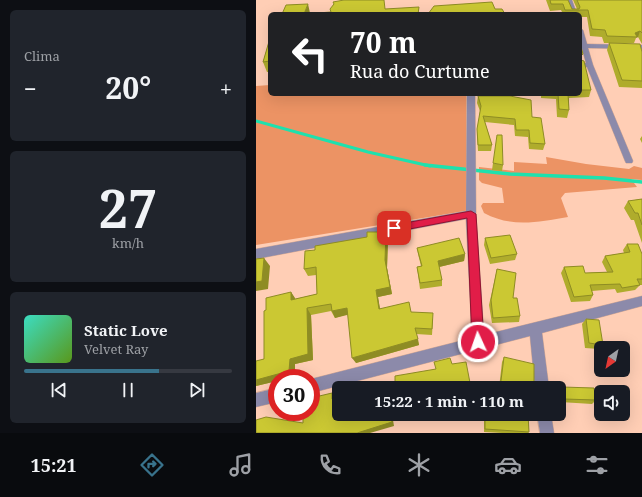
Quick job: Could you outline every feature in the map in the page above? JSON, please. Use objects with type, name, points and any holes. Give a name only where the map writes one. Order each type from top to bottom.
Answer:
[{"type":"street","points":[[569,0],[573,12]]},
{"type":"street","points":[[582,35],[590,65],[629,161]]},
{"type":"street","points":[[586,46],[642,47]]},
{"type":"street","points":[[582,66],[590,65]]},
{"type":"street","points":[[471,96],[471,214],[478,342]]},
{"type":"street","points":[[256,254],[471,214]]},
{"type":"street","points":[[320,384],[642,301]]},
{"type":"street","points":[[535,329],[541,381]]},
{"type":"street","points":[[256,400],[268,397]]},
{"type":"street","points":[[545,421],[547,433]]},
{"type":"shaded area","points":[[268,85],[268,96],[466,96],[466,211],[256,245],[256,86]]},
{"type":"shaded area","points":[[546,157],[586,164],[629,169],[634,166],[642,168],[642,180],[631,179],[637,187],[565,193],[561,198],[568,217],[536,222],[515,222],[494,218],[484,213],[481,206],[483,203],[504,203],[502,188],[482,183],[479,180],[479,167],[514,171],[514,162],[547,164]]},
{"type":"building","points":[[344,0],[384,0],[385,9],[419,7],[418,12],[331,12],[330,9],[334,4],[333,2]]},
{"type":"building","points":[[550,0],[568,0],[572,9],[579,9],[580,7],[577,0],[642,0],[642,33],[640,31],[635,33],[637,37],[607,36],[605,30],[592,29],[588,10],[565,10],[563,4],[551,4]]},
{"type":"building","points":[[492,2],[495,9],[502,9],[504,12],[430,12],[434,6]]},
{"type":"building","points":[[308,4],[305,12],[283,12],[286,5]]},
{"type":"building","points":[[609,43],[640,44],[642,52],[642,81],[622,80]]},
{"type":"building","points":[[268,45],[268,61],[263,62]]},
{"type":"building","points":[[582,60],[584,61],[591,90],[582,90]]},
{"type":"building","points":[[478,96],[510,96],[531,100],[532,117],[541,118],[545,144],[530,143],[529,130],[516,130],[515,119],[483,116],[492,145],[478,145],[477,129],[481,106]]},
{"type":"building","points":[[558,96],[568,96],[569,110],[559,109]]},
{"type":"building","points":[[497,135],[502,135],[503,165],[493,163]]},
{"type":"building","points":[[642,199],[642,225],[638,213],[635,213],[628,201]]},
{"type":"building","points":[[367,232],[386,232],[385,260],[390,287],[376,290],[379,309],[409,302],[411,312],[433,313],[432,329],[415,328],[418,339],[352,358],[347,308],[332,311],[331,304],[307,308],[308,354],[290,359],[289,369],[268,369],[268,377],[256,380],[256,361],[264,359],[264,311],[266,310],[266,298],[291,292],[291,300],[317,294],[316,267],[304,269],[305,251],[315,250],[315,246],[367,237]]},
{"type":"building","points":[[510,235],[517,254],[491,258],[485,238]]},
{"type":"building","points":[[459,238],[465,254],[438,261],[442,280],[420,283],[417,267],[422,266],[417,248]]},
{"type":"building","points":[[627,244],[638,244],[642,254],[642,279],[637,279],[640,285],[622,288],[620,284],[590,285],[593,295],[574,297],[564,267],[583,266],[585,273],[613,272],[605,256],[630,252]]},
{"type":"building","points":[[264,258],[262,281],[256,282],[256,259]]},
{"type":"building","points":[[497,269],[516,273],[513,298],[517,298],[520,316],[493,318],[491,300]]},
{"type":"building","points":[[586,319],[599,320],[602,341],[594,341],[594,344],[589,343]]},
{"type":"building","points":[[504,357],[534,364],[534,381],[501,381]]},
{"type":"building","points":[[450,358],[452,364],[466,362],[470,381],[395,381],[395,376],[436,369],[434,362]]},
{"type":"building","points":[[566,387],[594,388],[594,400],[566,399]]},
{"type":"building","points":[[332,393],[332,421],[392,422],[357,433],[256,433],[256,420],[266,417],[268,417],[268,421],[291,421],[303,423],[303,421],[320,421],[320,396]]},
{"type":"building","points":[[485,421],[528,421],[529,432],[485,429]]},
{"type":"waterway","points":[[256,121],[368,152],[426,165]]},
{"type":"waterway","points":[[426,165],[510,174],[604,178],[642,182]]},
{"type":"waterway","points":[[426,165],[430,166]]},
{"type":"route","points":[[394,228],[471,214],[478,342]]}]
